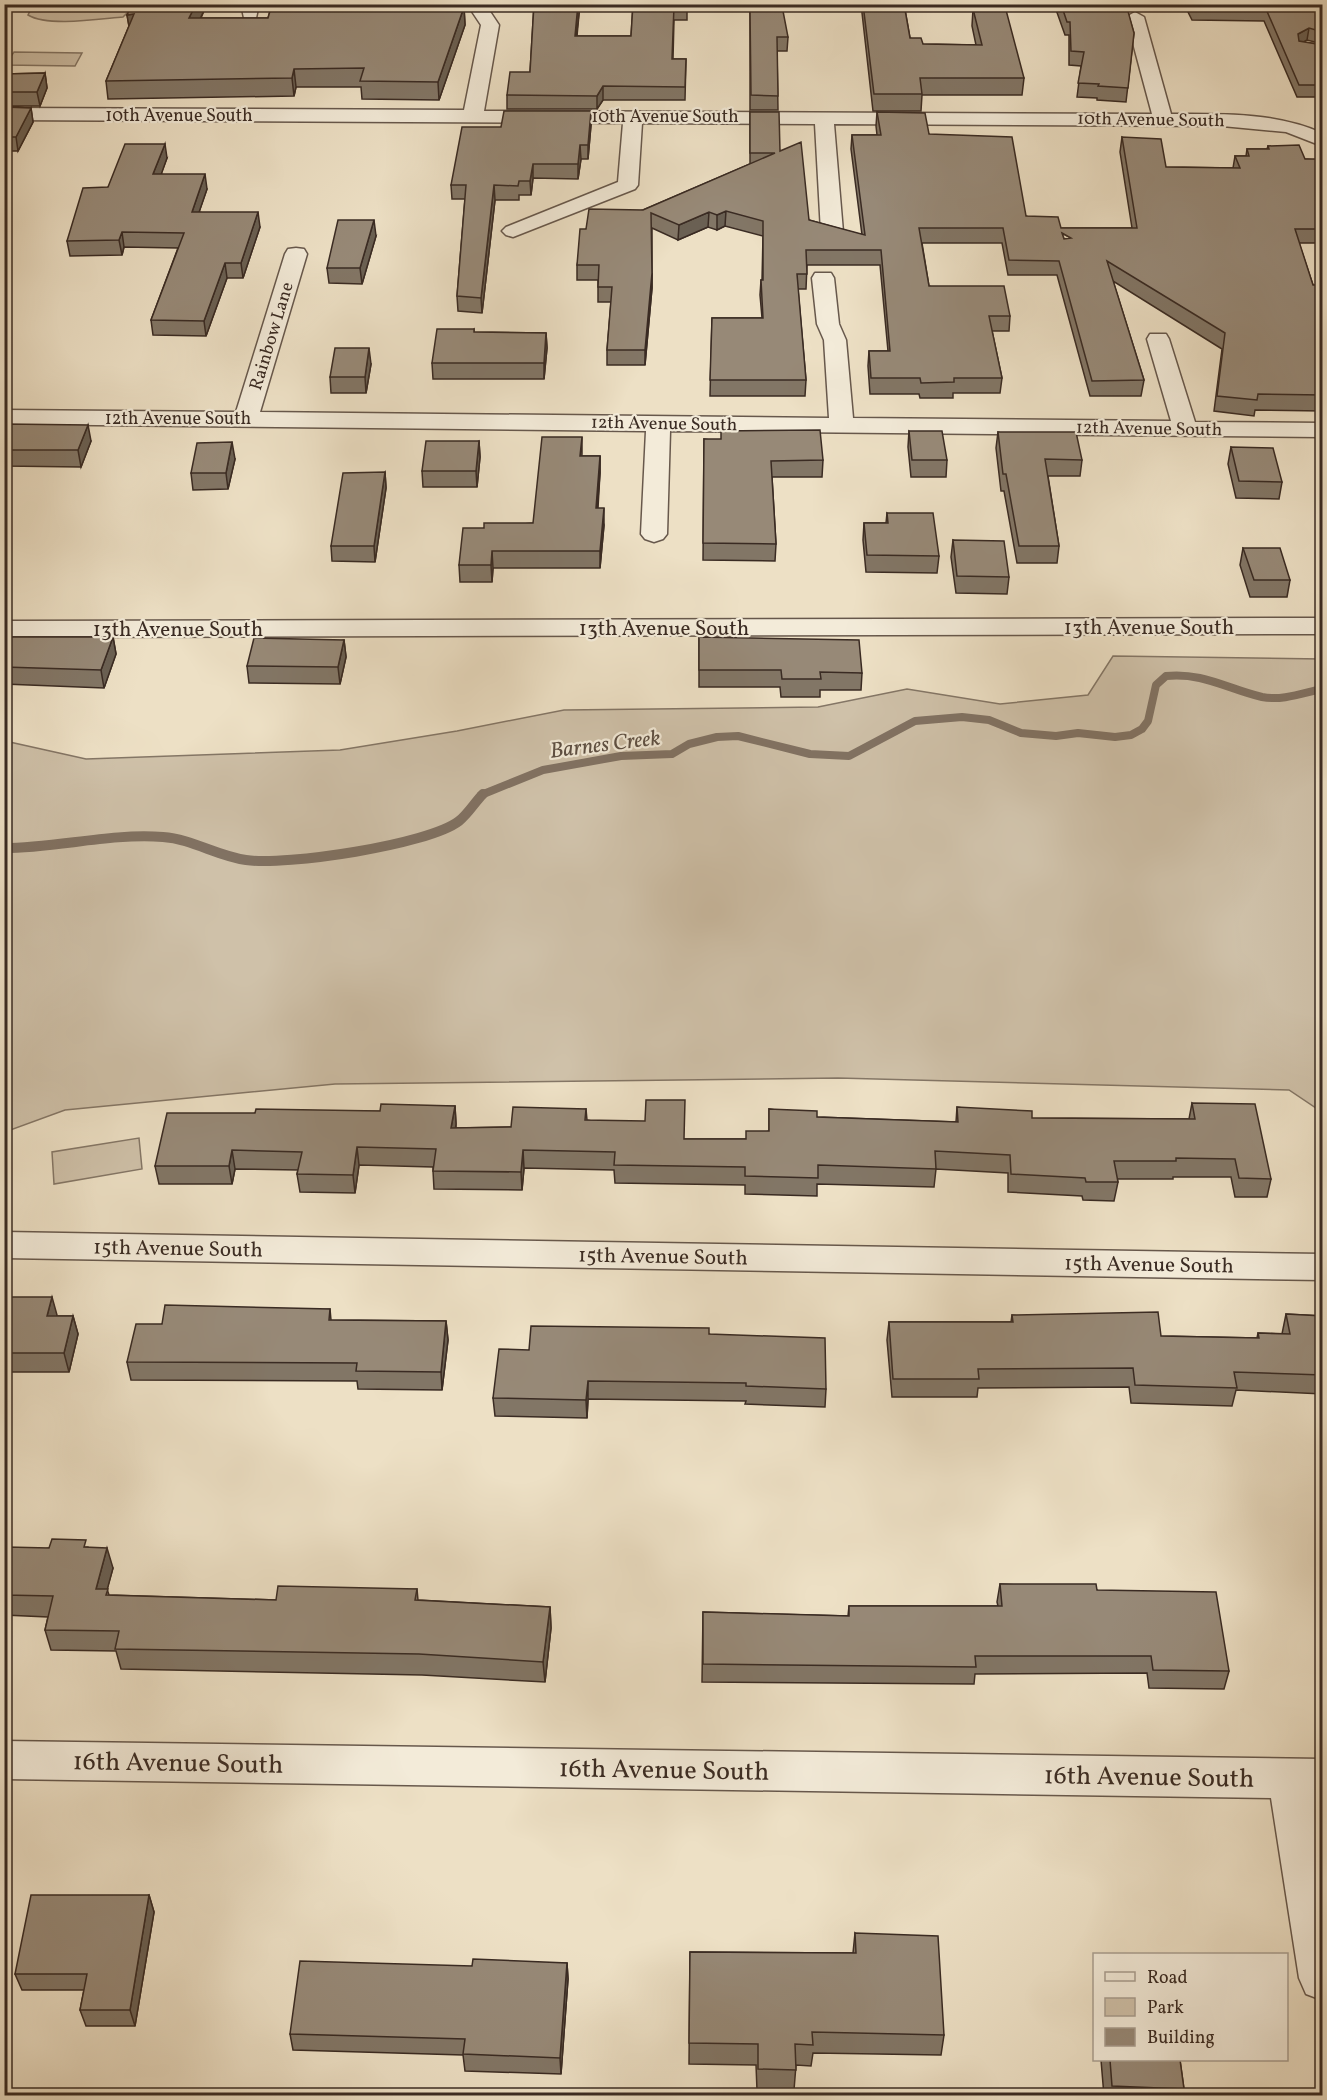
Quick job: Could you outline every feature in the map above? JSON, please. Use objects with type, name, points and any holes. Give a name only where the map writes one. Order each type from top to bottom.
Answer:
[{"type":"street","points":[[473,116],[490,25],[476,4]]},
{"type":"street","points":[[1135,17],[1163,119]]},
{"type":"street","name":"10th Avenue South","points":[[4,114],[1163,119],[1277,124],[1302,130],[1323,140]]},
{"type":"street","points":[[513,231],[628,184],[633,116]]},
{"type":"street","points":[[824,117],[832,232]]},
{"type":"street","name":"Rainbow Lane","points":[[246,418],[296,254]]},
{"type":"street","points":[[823,278],[828,324],[835,340],[842,425]]},
{"type":"street","points":[[1158,339],[1185,428]]},
{"type":"street","name":"12th Avenue South","points":[[4,417],[1323,430]]},
{"type":"street","points":[[654,534],[658,423]]},
{"type":"street","name":"13th Avenue South","points":[[4,629],[1323,626]]},
{"type":"street","name":"15th Avenue South","points":[[4,1245],[1323,1267]]},
{"type":"street","name":"16th Avenue South","points":[[4,1760],[1306,1778]]},
{"type":"street","points":[[1306,1778],[1323,1978]]},
{"type":"green space","points":[[55,5],[135,5],[123,17],[48,21],[28,15],[30,11]]},
{"type":"green space","points":[[14,52],[82,53],[75,66],[5,65]]},
{"type":"green space","points":[[1113,656],[1322,659],[1322,1112],[1289,1090],[838,1078],[335,1084],[65,1110],[5,1132],[5,741],[86,759],[340,750],[457,731],[564,710],[818,707],[907,689],[1000,704],[1088,695]]},
{"type":"green space","points":[[139,1138],[142,1169],[54,1184],[52,1152]]},
{"type":"building","points":[[133,4],[196,4],[189,18],[268,18],[272,4],[445,4],[444,6],[464,7],[438,82],[360,81],[364,68],[294,69],[292,78],[106,81],[134,14],[127,15]]},
{"type":"building","points":[[534,4],[578,4],[575,36],[631,36],[633,4],[687,4],[687,7],[674,6],[672,59],[686,59],[685,87],[603,86],[597,96],[507,95],[510,72],[530,72]]},
{"type":"building","points":[[863,4],[904,4],[910,38],[921,38],[923,44],[982,45],[973,9],[1006,10],[1024,78],[920,78],[922,94],[874,94]]},
{"type":"building","points":[[1061,4],[1126,4],[1134,33],[1128,88],[1078,83],[1084,52],[1071,51],[1070,22],[1067,22]]},
{"type":"building","points":[[1192,4],[1323,4],[1323,32],[1309,28],[1298,34],[1299,41],[1323,45],[1323,85],[1299,85],[1266,9],[1194,8]]},
{"type":"building","points":[[750,10],[783,11],[788,37],[777,37],[778,96],[751,95]]},
{"type":"building","points":[[45,73],[37,92],[4,92],[4,74]]},
{"type":"building","points":[[4,107],[31,108],[16,137],[4,137]]},
{"type":"building","points":[[504,111],[591,111],[588,145],[580,145],[578,164],[533,164],[530,181],[519,181],[518,186],[494,185],[481,298],[457,296],[466,185],[451,185],[462,127],[501,127]]},
{"type":"building","points":[[750,112],[779,112],[780,151],[801,142],[809,220],[865,235],[852,135],[881,135],[877,112],[925,113],[929,134],[1012,137],[1026,216],[1058,217],[1061,228],[1137,228],[1122,137],[1161,139],[1166,167],[1240,168],[1235,156],[1249,156],[1247,149],[1299,145],[1305,159],[1323,161],[1323,229],[1295,229],[1313,285],[1320,285],[1323,290],[1323,395],[1258,394],[1257,400],[1217,396],[1225,333],[1107,261],[1144,380],[1092,381],[1059,261],[1009,260],[1003,228],[919,228],[929,286],[1004,286],[1010,316],[989,316],[1002,378],[954,378],[954,382],[921,383],[920,378],[871,378],[869,351],[890,351],[881,250],[806,250],[807,274],[797,274],[806,380],[710,380],[712,318],[763,318],[761,280],[763,280],[763,221],[726,211],[717,215],[709,212],[679,225],[651,213],[652,273],[645,350],[607,350],[612,287],[598,287],[599,265],[577,265],[580,229],[586,229],[589,209],[643,210],[775,153],[750,153]]},
{"type":"building","points":[[125,144],[165,144],[153,174],[205,174],[192,212],[258,212],[241,263],[225,263],[204,321],[151,320],[184,233],[122,232],[119,240],[67,241],[83,188],[108,187]]},
{"type":"building","points":[[338,220],[374,220],[360,268],[327,268]]},
{"type":"building","points":[[437,329],[546,333],[544,363],[432,363]]},
{"type":"building","points":[[335,348],[369,348],[365,377],[330,377]]},
{"type":"building","points":[[4,424],[88,425],[78,450],[4,450]]},
{"type":"building","points":[[820,430],[823,460],[771,461],[776,544],[703,543],[704,439],[721,439],[721,431]]},
{"type":"building","points":[[909,431],[942,431],[947,460],[912,460]]},
{"type":"building","points":[[998,432],[1076,432],[1082,460],[1045,459],[1059,546],[1019,546],[1006,474],[1003,474]]},
{"type":"building","points":[[542,437],[582,437],[580,456],[600,456],[596,508],[604,508],[600,551],[492,551],[491,565],[459,565],[463,528],[484,528],[484,523],[533,523]]},
{"type":"building","points":[[426,441],[479,441],[476,471],[422,471]]},
{"type":"building","points":[[232,442],[226,473],[191,473],[197,443]]},
{"type":"building","points":[[1231,447],[1273,448],[1282,482],[1239,481]]},
{"type":"building","points":[[385,472],[374,546],[331,546],[343,473]]},
{"type":"building","points":[[887,513],[933,513],[939,556],[867,555],[864,523],[888,523]]},
{"type":"building","points":[[953,540],[1004,541],[1009,577],[957,576]]},
{"type":"building","points":[[1243,548],[1280,548],[1290,580],[1254,580]]},
{"type":"building","points":[[4,637],[113,637],[101,670],[4,667]]},
{"type":"building","points":[[699,637],[859,640],[862,673],[820,672],[821,679],[782,679],[781,670],[699,670]]},
{"type":"building","points":[[254,638],[344,640],[338,667],[247,666]]},
{"type":"building","points":[[646,1100],[685,1100],[684,1139],[746,1139],[746,1131],[769,1131],[769,1109],[817,1111],[817,1117],[958,1122],[957,1107],[1032,1111],[1032,1118],[1195,1119],[1192,1103],[1255,1104],[1271,1179],[1239,1178],[1235,1159],[1176,1158],[1176,1161],[1114,1161],[1118,1182],[1086,1182],[1085,1178],[1011,1174],[1010,1155],[935,1151],[936,1169],[818,1165],[818,1178],[745,1176],[745,1167],[614,1165],[615,1152],[523,1150],[521,1172],[433,1171],[436,1149],[357,1147],[353,1175],[297,1174],[302,1152],[232,1150],[229,1166],[155,1166],[167,1113],[255,1113],[256,1109],[380,1111],[381,1104],[455,1106],[451,1128],[511,1127],[513,1107],[586,1109],[585,1120],[645,1121]]},
{"type":"building","points":[[4,1297],[52,1297],[47,1316],[73,1316],[64,1353],[4,1353]]},
{"type":"building","points":[[165,1305],[330,1309],[329,1320],[446,1321],[441,1372],[356,1371],[357,1363],[127,1362],[136,1324],[162,1324]]},
{"type":"building","points":[[1158,1312],[1161,1336],[1259,1338],[1258,1333],[1290,1334],[1286,1314],[1323,1316],[1323,1375],[1234,1372],[1237,1388],[1135,1385],[1133,1368],[978,1369],[979,1379],[893,1379],[889,1322],[1013,1322],[1012,1315]]},
{"type":"building","points":[[531,1326],[709,1328],[709,1334],[825,1338],[826,1389],[746,1386],[746,1383],[588,1381],[586,1400],[493,1398],[499,1349],[529,1350]]},
{"type":"building","points":[[52,1539],[86,1540],[84,1547],[107,1548],[96,1589],[108,1589],[106,1595],[276,1600],[278,1586],[417,1589],[415,1600],[550,1607],[543,1662],[419,1654],[115,1649],[119,1631],[45,1630],[53,1596],[4,1595],[4,1558],[7,1547],[49,1548]]},
{"type":"building","points":[[1000,1584],[1096,1584],[1097,1590],[1216,1592],[1229,1671],[1153,1670],[1151,1656],[975,1656],[976,1667],[703,1664],[703,1612],[849,1616],[849,1606],[1002,1606]]},
{"type":"building","points":[[31,1895],[149,1895],[130,2010],[80,2010],[87,1974],[15,1974]]},
{"type":"building","points":[[855,1933],[938,1936],[944,2035],[812,2032],[813,2045],[795,2044],[796,2070],[758,2069],[758,2044],[689,2043],[690,1952],[856,1953]]},
{"type":"building","points":[[473,1959],[567,1963],[560,2058],[463,2054],[465,2039],[290,2034],[300,1961],[472,1966]]},
{"type":"building","points":[[1110,2061],[1180,2061],[1184,2089],[1112,2086]]},
{"type":"waterway","name":"Barnes Creek","points":[[483,794],[543,770],[621,756],[672,754],[689,744],[717,737],[738,736],[810,754],[849,756],[915,721],[962,717],[989,720],[1021,733],[1056,736],[1078,733],[1115,737],[1131,735],[1142,729],[1148,721],[1156,685],[1166,676],[1191,676],[1270,698],[1322,689]]},
{"type":"waterway","name":"Barnes Creek","points":[[4,848],[143,836],[174,838],[246,860],[322,857],[388,845],[443,830],[459,821],[483,794]]}]
